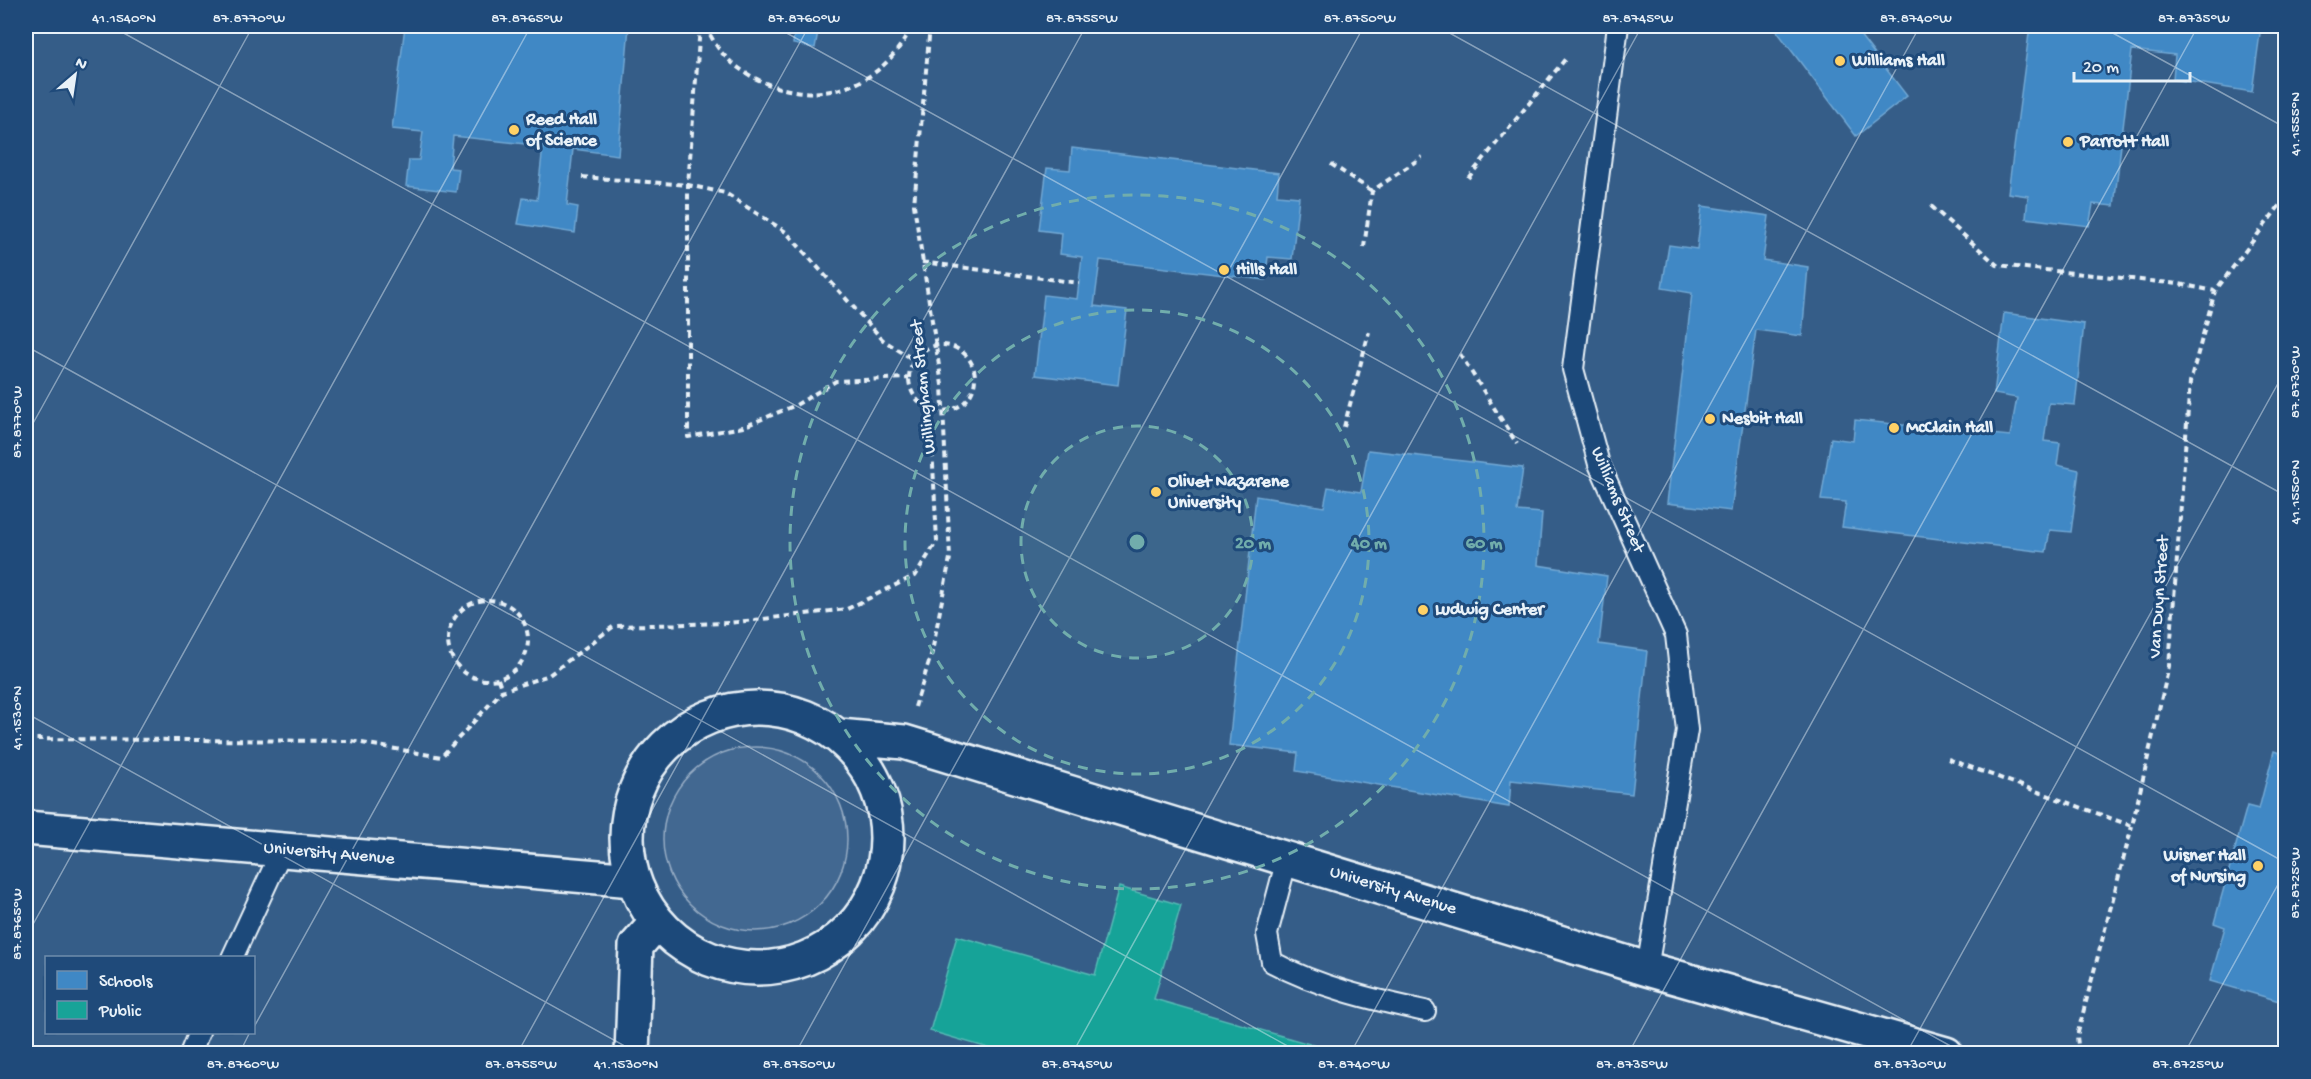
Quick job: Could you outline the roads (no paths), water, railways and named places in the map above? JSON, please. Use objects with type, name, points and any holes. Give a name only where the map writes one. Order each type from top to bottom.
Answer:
[{"type":"street","name":"University Avenue","points":[[761,708],[802,715],[839,736],[868,769],[885,809],[888,853],[876,894],[851,930],[816,956],[774,968],[730,967],[690,950],[657,922],[643,902],[633,880],[626,838],[633,797],[652,760],[682,731],[720,713],[761,708]]},
{"type":"street","name":"University Avenue","points":[[839,736],[904,742],[1647,969],[1946,1053]]},
{"type":"street","name":"University Avenue","points":[[26,828],[633,880]]},
{"type":"street","points":[[632,1053],[636,946],[657,922]]},
{"type":"lane","name":"Williams Street","points":[[1618,26],[1573,369],[1599,464],[1676,635],[1687,730],[1647,969]]},
{"type":"lane","points":[[232,956],[282,850]]},
{"type":"lane","points":[[1287,859],[1267,934],[1272,962],[1295,975],[1390,1004],[1425,1011]]},
{"type":"lane","points":[[190,1053],[198,1034]]},
{"type":"place","name":"Williams Hall","points":[[1840,61]]},
{"type":"place","name":"Reed Hall of Science","points":[[514,130]]},
{"type":"place","name":"Parrott Hall","points":[[2068,142]]},
{"type":"place","name":"Hills Hall","points":[[1224,270]]},
{"type":"place","name":"Nesbit Hall","points":[[1710,419]]},
{"type":"place","name":"McClain Hall","points":[[1894,428]]},
{"type":"place","name":"Olivet Nazarene University","points":[[1156,492]]},
{"type":"place","name":"Ludwig Center","points":[[1423,610]]},
{"type":"place","name":"Wisner Hall of Nursing","points":[[2258,866]]}]
